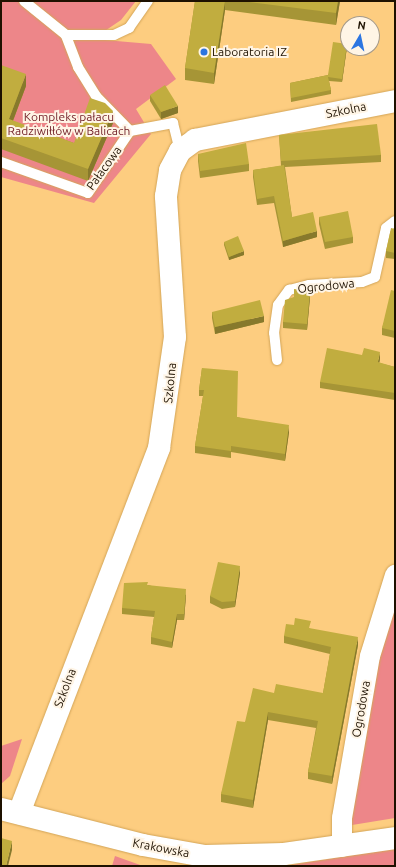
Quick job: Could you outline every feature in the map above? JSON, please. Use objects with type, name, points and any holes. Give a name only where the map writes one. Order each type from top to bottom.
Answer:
[{"type":"street","name":"Szkolna","points":[[10,811],[160,448],[175,338],[166,196],[170,170],[180,151],[195,140],[395,101]]},
{"type":"street","name":"Ogrodowa","points":[[342,847],[342,818],[370,656],[395,575]]},
{"type":"street","name":"Krakowska","points":[[10,811],[143,846],[205,856],[284,854],[342,847],[395,838]]},
{"type":"lane","points":[[24,1],[66,35],[78,67],[96,96],[130,131],[173,123],[180,151]]},
{"type":"lane","points":[[66,35],[114,35],[129,28],[148,1]]},
{"type":"lane","name":"Pałacowa","points":[[1,162],[88,193],[130,131]]},
{"type":"lane","name":"Ogrodowa","points":[[277,360],[274,333],[278,305],[289,290],[309,285],[362,282],[375,277],[386,228],[395,222]]},
{"type":"green space","name":"Kompleks pałacu Radziwiłłów w Balicach","points":[[1,1],[136,1],[121,20],[93,39],[151,44],[176,79],[136,109],[151,134],[94,203],[1,177]]},
{"type":"green space","points":[[395,592],[395,818],[346,826],[380,635]]},
{"type":"green space","points":[[22,739],[10,776],[1,784],[1,746]]},
{"type":"green space","points":[[395,848],[395,866],[285,866]]},
{"type":"green space","points":[[115,856],[143,866],[112,866]]},
{"type":"building","points":[[195,1],[225,1],[214,73],[185,68]]},
{"type":"building","points":[[241,1],[338,1],[336,13]]},
{"type":"building","points":[[333,42],[340,43],[340,56],[345,56],[342,79],[328,77],[331,90],[291,98],[290,83],[328,75]]},
{"type":"building","points":[[1,65],[26,74],[9,119],[74,143],[90,98],[105,103],[113,111],[88,169],[1,138]]},
{"type":"building","points":[[165,85],[178,106],[161,112],[150,95]]},
{"type":"building","points":[[377,124],[381,155],[281,161],[279,135]]},
{"type":"building","points":[[246,143],[249,164],[200,171],[198,154]]},
{"type":"building","points":[[284,165],[292,217],[313,212],[317,231],[283,241],[274,196],[257,199],[253,170]]},
{"type":"building","points":[[348,211],[353,237],[325,242],[319,217]]},
{"type":"building","points":[[391,228],[395,229],[395,253],[386,251]]},
{"type":"building","points":[[238,236],[244,251],[229,257],[224,242]]},
{"type":"building","points":[[294,289],[310,291],[307,324],[283,322],[285,300],[294,297]]},
{"type":"building","points":[[391,290],[395,291],[395,331],[382,328]]},
{"type":"building","points":[[260,300],[264,316],[215,327],[212,312]]},
{"type":"building","points":[[327,348],[362,355],[364,348],[380,352],[378,362],[395,367],[395,393],[320,382]]},
{"type":"building","points":[[202,368],[238,371],[237,417],[289,425],[285,454],[231,446],[231,451],[195,446],[204,390],[199,390]]},
{"type":"building","points":[[218,562],[240,566],[235,601],[222,602],[210,596]]},
{"type":"building","points":[[148,582],[147,585],[186,589],[184,614],[177,614],[172,642],[151,637],[155,611],[122,608],[124,583]]},
{"type":"building","points":[[295,618],[311,621],[309,628],[358,637],[332,776],[308,772],[318,721],[268,712],[253,800],[221,794],[237,721],[245,722],[253,688],[274,693],[276,684],[323,693],[331,647],[284,636],[286,624],[294,625]]},
{"type":"building","points":[[1,838],[12,841],[6,866],[1,866]]},
{"type":"place","name":"Laboratoria IZ","points":[[204,52]]}]
